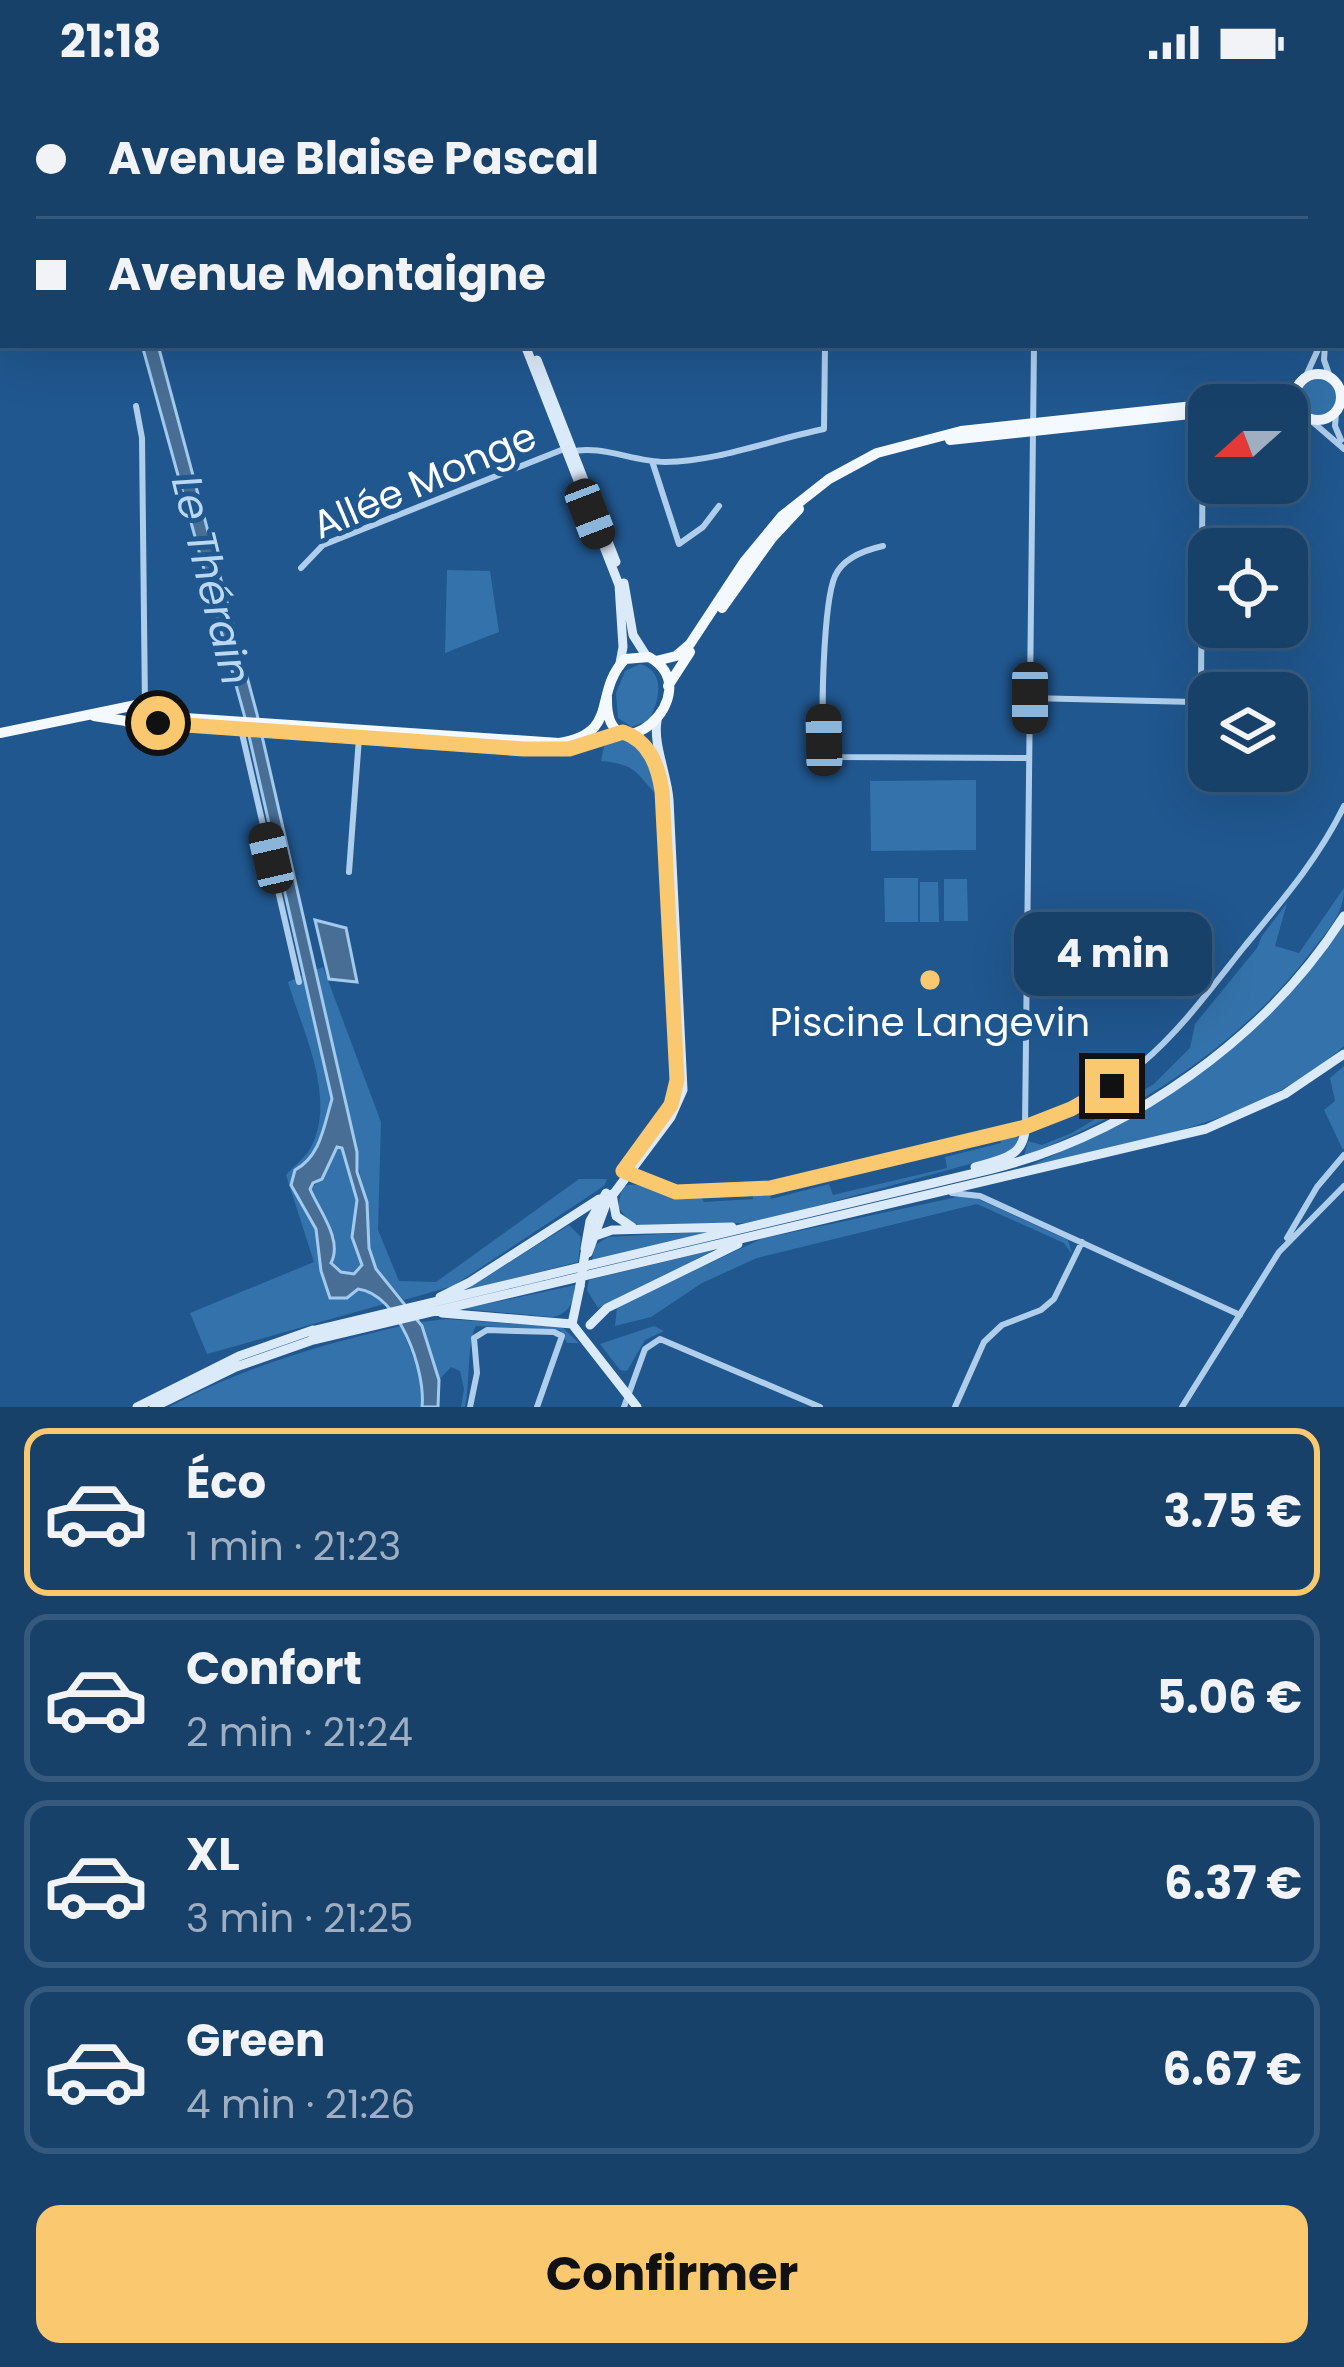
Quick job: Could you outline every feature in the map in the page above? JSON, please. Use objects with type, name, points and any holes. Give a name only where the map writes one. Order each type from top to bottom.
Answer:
[{"type":"main road","points":[[529,348],[627,590],[634,638],[665,676],[667,692]]},
{"type":"main road","points":[[1301,383],[1316,374],[1338,384],[1340,408],[1323,420],[1308,415]]},
{"type":"main road","points":[[573,1321],[590,1220],[674,1112],[683,1090],[668,778],[656,742],[657,721],[674,673],[789,519],[822,490],[867,464],[909,448],[1032,427],[1188,411]]},
{"type":"main road","points":[[619,664],[632,656],[676,656],[686,648],[771,526],[823,483],[861,460],[905,443],[1032,427]]},
{"type":"main road","points":[[359,734],[559,743],[592,731],[602,718],[623,647],[619,585],[570,450]]},
{"type":"main road","points":[[608,697],[610,718],[653,759],[662,791],[677,1084],[671,1105],[625,1172]]},
{"type":"main road","points":[[0,733],[103,709],[127,712],[138,705],[145,715],[242,726],[565,750],[646,731],[657,721]]},
{"type":"main road","points":[[127,712],[133,727],[145,715]]},
{"type":"main road","points":[[137,1407],[239,1356],[308,1332],[1040,1156],[1145,1103],[1204,1063],[1267,1008],[1344,916]]},
{"type":"main road","points":[[417,1309],[754,1237],[1217,1125],[1285,1094],[1344,1054]]},
{"type":"main road","points":[[901,1191],[1012,1155],[1023,1145],[1025,1127]]},
{"type":"main road","points":[[417,1309],[463,1286],[609,1193]]},
{"type":"main road","points":[[609,1193],[616,1216],[638,1229]]},
{"type":"main road","points":[[589,1244],[609,1193]]},
{"type":"main road","points":[[577,1216],[590,1220]]},
{"type":"main road","points":[[589,1244],[608,1230],[768,1223]]},
{"type":"main road","points":[[417,1309],[573,1321],[582,1329],[604,1310],[754,1237]]},
{"type":"main road","points":[[582,1286],[599,1355]]},
{"type":"main road","points":[[573,1321],[581,1308],[590,1318]]},
{"type":"main road","points":[[154,1407],[247,1362],[392,1315]]},
{"type":"main road","points":[[573,1321],[637,1407]]},
{"type":"street","points":[[570,450],[592,449],[652,461],[722,456],[824,429],[825,348]]},
{"type":"street","points":[[1025,1127],[1034,348]]},
{"type":"street","points":[[1301,383],[1321,348]]},
{"type":"street","points":[[1323,348],[1324,360],[1338,384]]},
{"type":"street","points":[[1012,426],[1028,411],[1033,386]]},
{"type":"street","points":[[136,406],[142,438],[145,715]]},
{"type":"street","points":[[1308,420],[1344,449],[1335,426],[1340,408]]},
{"type":"street","name":"Allée Monge","points":[[301,568],[320,547],[570,450]]},
{"type":"street","points":[[652,461],[679,544],[703,527],[719,506]]},
{"type":"street","points":[[1030,698],[1193,702],[1201,686],[1204,504]]},
{"type":"street","points":[[883,546],[853,558],[834,580],[823,674],[826,750],[836,757],[1029,758]]},
{"type":"street","points":[[127,712],[143,686]]},
{"type":"street","points":[[242,726],[299,982]]},
{"type":"street","points":[[350,872],[359,734]]},
{"type":"street","points":[[625,1172],[676,1192],[770,1188],[1025,1127],[1098,1095],[1168,1040],[1296,883],[1344,806]]},
{"type":"street","points":[[1182,1407],[1317,1187],[1344,1155]]},
{"type":"street","points":[[1280,1252],[1344,1186]]},
{"type":"street","points":[[922,1196],[975,1195],[1240,1315]]},
{"type":"street","points":[[956,1407],[988,1337],[1054,1299],[1082,1242]]},
{"type":"street","points":[[470,1407],[477,1372],[475,1336],[487,1330],[554,1333],[563,1338],[537,1407]]},
{"type":"street","points":[[624,1407],[645,1349],[659,1340],[820,1407]]},
{"type":"shaded area","points":[[1311,379],[1325,379],[1336,390],[1336,404],[1325,415],[1308,412],[1305,384]]},
{"type":"shaded area","points":[[447,570],[490,571],[499,632],[445,653]]},
{"type":"shaded area","points":[[640,664],[654,673],[658,696],[649,720],[632,727],[618,718],[616,693],[625,671]]},
{"type":"shaded area","points":[[619,738],[644,753],[659,797],[630,768],[601,761],[605,742]]},
{"type":"shaded area","points":[[976,780],[976,850],[871,851],[870,781]]},
{"type":"shaded area","points":[[884,878],[918,878],[918,922],[885,922]]},
{"type":"shaded area","points":[[944,879],[967,879],[968,921],[944,921]]},
{"type":"shaded area","points":[[920,882],[938,882],[939,922],[920,922]]},
{"type":"shaded area","points":[[1344,888],[1338,915],[1311,952],[1283,986],[1218,1047],[1144,1098],[1065,1139],[1024,1156],[1028,1141],[1042,1145],[1072,1133],[1154,1084],[1190,1048],[1195,1024],[1287,903],[1275,946],[1299,953]]},
{"type":"shaded area","points":[[1344,925],[1344,1046],[1310,1073],[1235,1112],[1195,1126],[1029,1166],[1120,1121],[1203,1067],[1278,1002]]},
{"type":"shaded area","points":[[323,967],[381,1122],[378,1230],[399,1281],[436,1282],[579,1179],[607,1179],[604,1186],[453,1286],[404,1300],[376,1269],[369,1248],[357,1152],[316,970]]},
{"type":"shaded area","points":[[303,975],[332,1097],[321,1138],[295,1170],[296,1190],[316,1232],[330,1297],[347,1298],[366,1290],[384,1304],[207,1354],[190,1313],[314,1262],[286,1175],[311,1147],[320,1107],[314,1064],[288,982]]},
{"type":"shaded area","points":[[1344,1066],[1343,1150],[1324,1110],[1335,1101],[1330,1078]]},
{"type":"shaded area","points":[[1014,1134],[1020,1138],[1010,1153],[746,1223],[631,1224],[618,1207],[622,1187],[629,1185],[700,1195],[704,1202],[753,1199],[753,1193],[769,1193],[771,1199],[829,1184],[833,1195],[947,1168],[945,1157],[1001,1143],[1000,1138]]},
{"type":"shaded area","points":[[337,1147],[343,1148],[357,1200],[352,1237],[362,1265],[354,1274],[341,1272],[331,1263],[335,1238],[310,1189],[322,1179]]},
{"type":"shaded area","points":[[962,1196],[1068,1240],[1072,1254],[1064,1243],[977,1204],[757,1258],[702,1283],[651,1317],[615,1326],[617,1307],[761,1239]]},
{"type":"shaded area","points":[[569,1225],[581,1237],[578,1262],[464,1291]]},
{"type":"shaded area","points":[[719,1231],[592,1261],[594,1246],[608,1237]]},
{"type":"shaded area","points":[[714,1250],[598,1308],[587,1290],[589,1280]]},
{"type":"shaded area","points":[[576,1285],[567,1309],[553,1317],[463,1309]]},
{"type":"shaded area","points":[[446,1319],[562,1327],[579,1343],[567,1343],[560,1330],[476,1326],[465,1407],[461,1407],[460,1371],[451,1367],[439,1380],[421,1322]]},
{"type":"shaded area","points":[[401,1326],[422,1380],[422,1407],[169,1407],[282,1359]]},
{"type":"shaded area","points":[[654,1326],[664,1331],[645,1340],[627,1371],[620,1370],[600,1344]]},
{"type":"water","name":"Le Thérain","points":[[143,348],[159,348],[257,714],[357,1152],[357,1172],[367,1202],[369,1248],[376,1269],[422,1326],[439,1380],[438,1407],[422,1407],[414,1355],[386,1304],[358,1289],[347,1298],[330,1298],[316,1229],[291,1185],[295,1170],[316,1148],[332,1099],[244,714]],"holes":[[[337,1147],[342,1148],[357,1200],[352,1237],[362,1265],[354,1274],[341,1272],[331,1263],[332,1236],[310,1189],[322,1179]]]},
{"type":"water","points":[[315,920],[346,928],[357,982],[329,979]]},
{"type":"place","name":"Piscine Langevin","points":[[930,980]]},
{"type":"route","points":[[158,723],[524,749],[569,749],[623,732],[642,742],[653,759],[662,791],[677,1080],[671,1105],[623,1171],[644,1182],[680,1192],[770,1188],[1025,1127],[1112,1086]]}]
